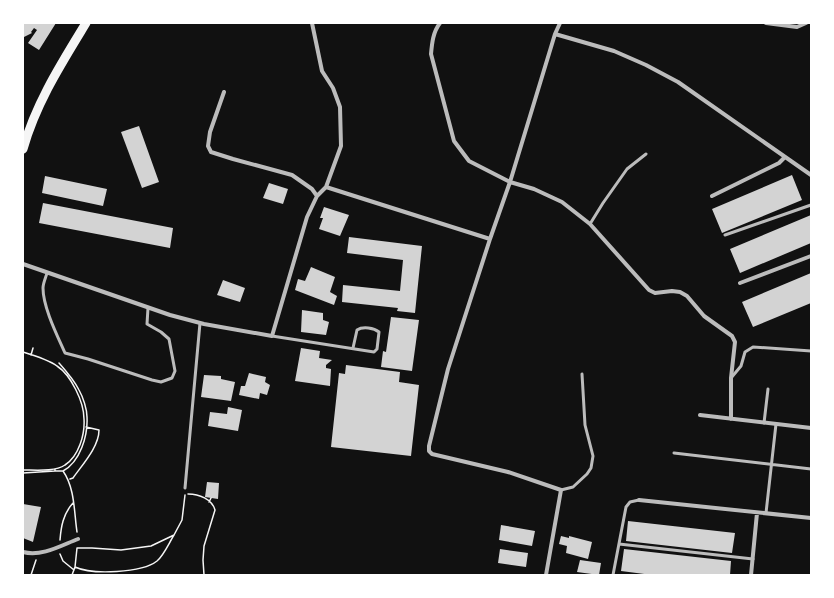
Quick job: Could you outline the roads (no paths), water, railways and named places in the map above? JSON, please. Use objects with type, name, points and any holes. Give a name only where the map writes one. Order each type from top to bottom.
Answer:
[{"type":"main road","points":[[23,150],[37,109],[51,80],[86,23]]},
{"type":"street","points":[[23,264],[148,308],[200,323],[272,336],[308,217],[317,196],[326,187],[341,146],[340,107],[334,88],[322,71],[312,23]]},
{"type":"street","points":[[440,23],[436,28],[432,40],[431,54],[454,141],[469,161],[510,182],[534,189],[562,202],[590,224],[649,290],[655,293],[672,291],[680,292],[687,296],[704,316],[732,336],[735,342],[731,378],[731,419]]},
{"type":"street","points":[[546,575],[561,490],[508,472],[432,454],[429,450],[429,446],[448,369],[510,182],[555,34],[560,23]]},
{"type":"street","points":[[766,23],[797,27],[806,23]]},
{"type":"street","points":[[555,34],[614,51],[646,65],[678,82],[811,175]]},
{"type":"street","points":[[224,92],[210,132],[208,146],[211,152],[292,175],[312,189],[317,196]]},
{"type":"street","points":[[712,196],[779,163],[785,157]]},
{"type":"street","points":[[326,187],[490,239]]},
{"type":"street","points":[[740,283],[811,256]]},
{"type":"street","points":[[700,415],[811,428]]},
{"type":"street","points":[[639,500],[811,518]]},
{"type":"street","points":[[751,575],[757,513]]},
{"type":"street","points":[[23,552],[44,552],[78,539]]},
{"type":"lane","points":[[590,224],[627,169],[646,154]]},
{"type":"lane","points":[[725,235],[811,205]]},
{"type":"lane","points":[[47,273],[43,286],[44,295],[54,329],[65,353],[88,359],[136,376],[161,382],[172,378],[175,371],[173,358],[169,339],[161,332],[147,324],[148,308]]},
{"type":"lane","points":[[185,488],[200,323]]},
{"type":"lane","points":[[272,336],[374,352],[377,349],[379,332],[376,330],[361,328],[357,330],[353,348]]},
{"type":"lane","points":[[731,378],[741,366],[745,352],[753,346],[811,351]]},
{"type":"lane","points":[[561,490],[573,487],[588,474],[591,468],[593,456],[586,425],[582,374]]},
{"type":"lane","points":[[764,423],[768,389]]},
{"type":"lane","points":[[766,513],[776,424]]},
{"type":"lane","points":[[674,453],[811,469]]},
{"type":"lane","points":[[613,575],[626,507],[630,502],[639,500]]},
{"type":"lane","points":[[619,544],[753,559]]}]
